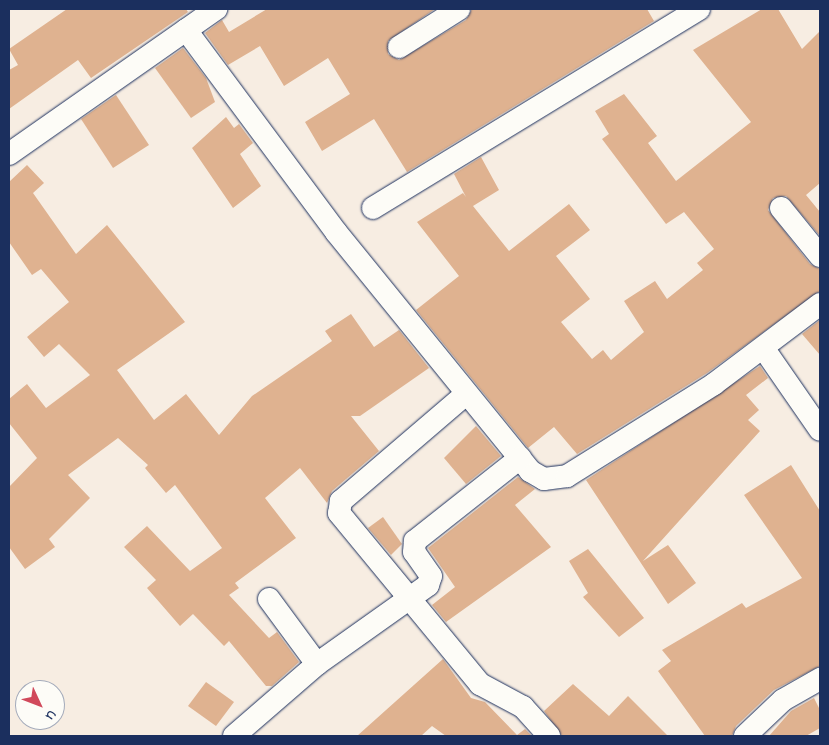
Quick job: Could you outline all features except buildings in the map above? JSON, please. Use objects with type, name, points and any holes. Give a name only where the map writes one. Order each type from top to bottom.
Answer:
[{"type":"street","points":[[9,154],[216,9]]},
{"type":"street","points":[[398,47],[459,9]]},
{"type":"street","points":[[373,208],[699,9]]},
{"type":"street","points":[[186,30],[336,232],[466,394],[520,458],[544,479],[567,476],[764,349],[820,304]]},
{"type":"street","points":[[781,208],[820,256]]},
{"type":"street","points":[[764,349],[820,430]]},
{"type":"street","points":[[466,394],[338,506],[342,520],[480,684],[523,707],[550,736]]},
{"type":"street","points":[[234,736],[317,664],[409,600],[432,580],[414,552],[415,541],[520,458]]},
{"type":"street","points":[[269,599],[317,664]]},
{"type":"street","points":[[751,734],[783,700],[820,679]]}]
